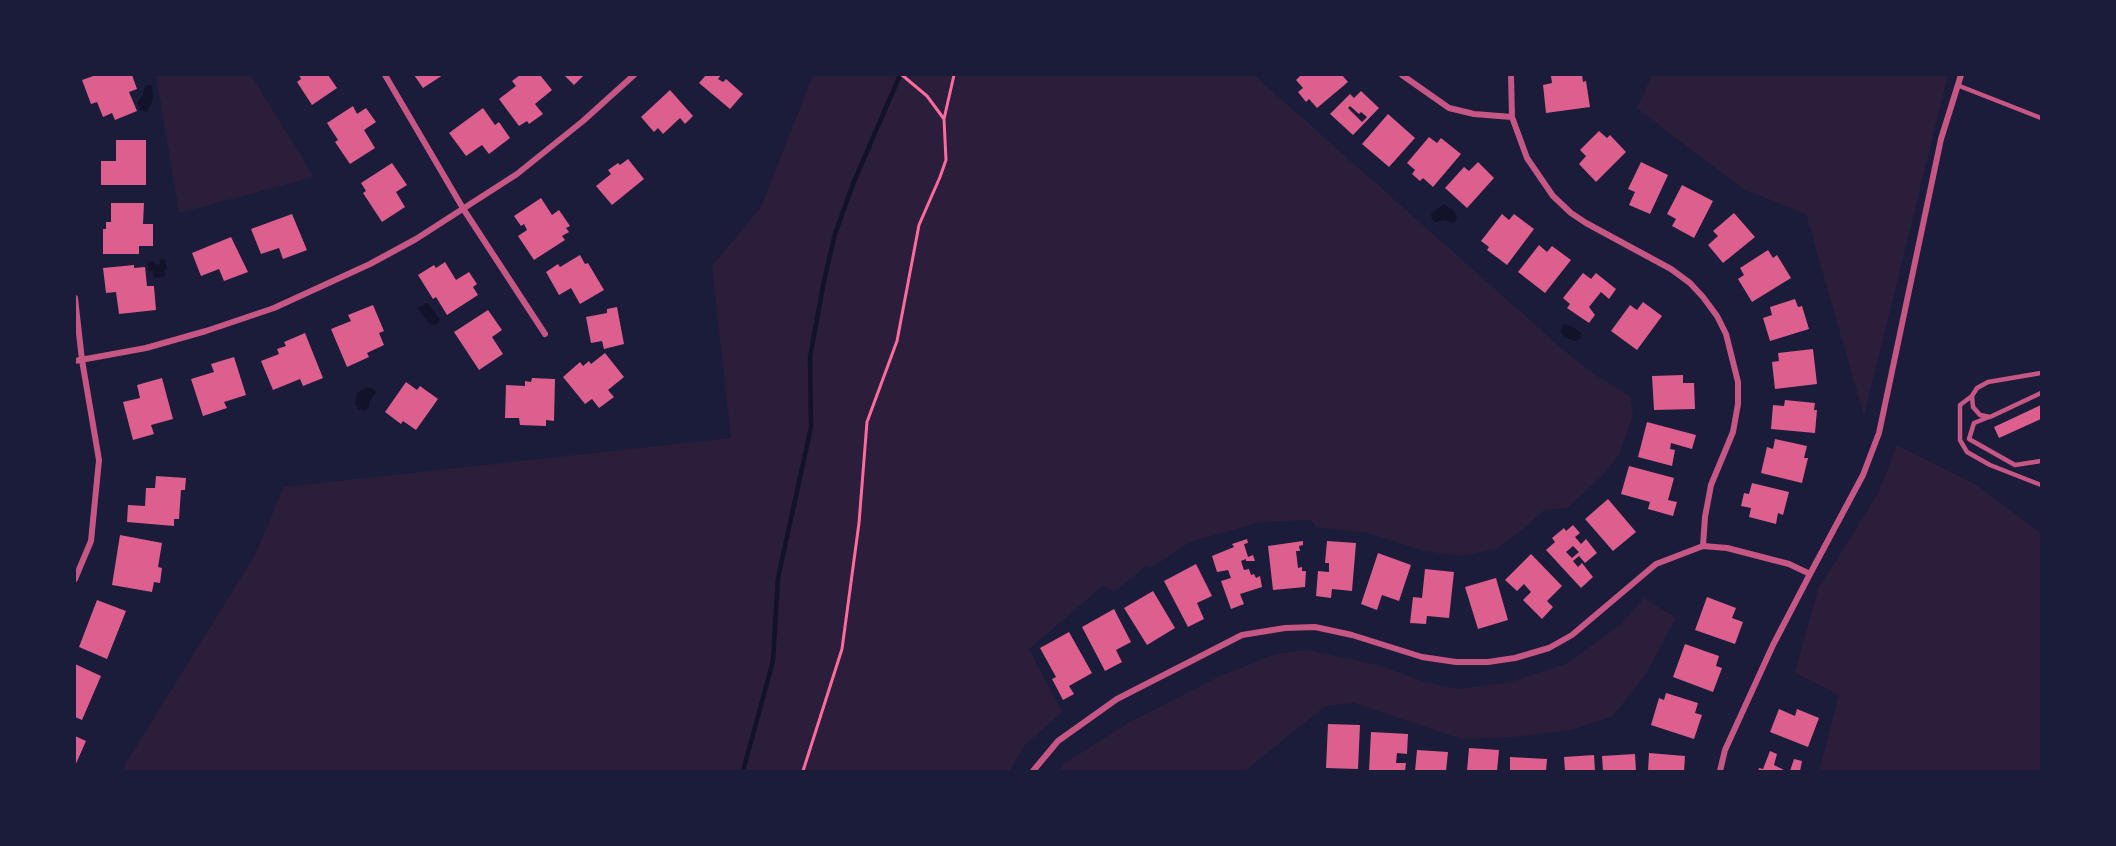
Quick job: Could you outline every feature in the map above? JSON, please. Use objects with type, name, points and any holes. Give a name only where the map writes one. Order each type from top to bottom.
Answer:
[{"type":"street","points":[[385,75],[464,210],[545,334]]},
{"type":"street","points":[[79,361],[146,348],[206,331],[274,308],[370,264],[464,210],[517,174],[583,121],[634,75]]},
{"type":"street","points":[[1402,75],[1449,108],[1474,114],[1512,117]]},
{"type":"street","points":[[1511,75],[1512,117],[1527,158],[1553,196],[1586,223],[1663,264],[1690,283],[1717,316],[1726,334],[1738,382],[1738,404],[1733,432],[1711,485],[1703,546]]},
{"type":"street","points":[[1720,771],[1725,750],[1759,676],[1810,574],[1863,476],[1877,440],[1941,139],[1961,75]]},
{"type":"street","points":[[75,298],[79,361],[99,460],[91,541],[75,579]]},
{"type":"street","points":[[1033,771],[1058,741],[1117,699],[1242,635],[1284,628],[1315,627],[1352,635],[1422,657],[1456,662],[1488,662],[1515,658],[1550,648],[1572,635],[1656,564],[1703,546],[1727,548],[1789,564],[1810,574]]},
{"type":"lane","points":[[1957,85],[2041,118]]},
{"type":"lane","points":[[2041,373],[1988,382],[1977,388],[1972,396],[1960,405],[1960,440],[1966,452],[1998,469],[2041,485]]},
{"type":"lane","points":[[2041,393],[1974,423],[1970,439],[2015,465],[2041,461]]},
{"type":"lane","points":[[1972,396],[1973,407],[1980,415],[1990,417]]},
{"type":"path","points":[[902,75],[927,96],[944,119]]},
{"type":"path","points":[[803,771],[842,649],[859,523],[867,422],[897,341],[919,225],[946,160],[944,119],[954,75]]},
{"type":"shaded area","points":[[156,75],[251,75],[314,177],[179,213]]},
{"type":"shaded area","points":[[813,75],[1254,75],[1567,353],[1597,376],[1630,396],[1633,415],[1619,455],[1602,476],[1567,508],[1544,510],[1497,549],[1462,556],[1424,551],[1368,533],[1316,527],[1311,520],[1261,522],[1190,542],[1151,568],[1146,566],[1114,592],[1103,586],[1029,649],[1062,712],[1025,745],[1009,771],[121,771],[255,555],[284,487],[731,438],[712,266],[761,207]]},
{"type":"shaded area","points":[[1652,75],[1948,75],[1864,416],[1806,214],[1743,189],[1637,108]]},
{"type":"shaded area","points":[[145,86],[152,86],[153,99],[147,112],[140,110],[137,103],[143,95]]},
{"type":"shaded area","points":[[1444,204],[1455,212],[1457,217],[1454,223],[1443,220],[1435,222],[1432,219],[1433,212]]},
{"type":"shaded area","points":[[165,259],[167,270],[164,270],[165,276],[154,278],[153,271],[149,271],[147,262],[154,261],[155,265]]},
{"type":"shaded area","points":[[428,303],[440,320],[432,325],[417,308]]},
{"type":"shaded area","points":[[1564,324],[1581,333],[1581,338],[1575,341],[1563,336],[1561,331]]},
{"type":"shaded area","points":[[366,388],[372,388],[376,392],[369,402],[369,408],[358,409],[355,404],[357,393]]},
{"type":"shaded area","points":[[1897,445],[1977,485],[2041,533],[2041,771],[1819,771],[1839,695],[1795,673],[1818,589],[1878,494]]},
{"type":"shaded area","points":[[1644,598],[1676,618],[1647,672],[1613,716],[1571,730],[1513,737],[1461,739],[1354,703],[1325,706],[1245,771],[1060,771],[1062,765],[1128,723],[1218,677],[1275,654],[1307,650],[1378,665],[1425,682],[1459,689],[1510,682],[1568,663],[1620,625]]},
{"type":"building","points":[[96,75],[132,75],[137,89],[129,92],[137,111],[115,120],[112,113],[103,117],[97,102],[91,104],[82,80]]},
{"type":"building","points":[[299,75],[328,75],[337,88],[312,105],[297,82],[301,79]]},
{"type":"building","points":[[414,75],[443,75],[423,88]]},
{"type":"building","points":[[520,75],[540,75],[552,90],[535,104],[543,114],[529,124],[527,121],[519,126],[499,99],[516,86],[512,81]]},
{"type":"building","points":[[564,75],[584,75],[574,85]]},
{"type":"building","points":[[706,75],[721,75],[718,79],[723,82],[726,79],[743,94],[730,109],[699,83]]},
{"type":"building","points":[[1301,75],[1342,75],[1348,82],[1317,108],[1309,99],[1306,102],[1298,92],[1303,88],[1296,80]]},
{"type":"building","points":[[1582,75],[1583,82],[1586,81],[1590,107],[1546,113],[1543,85],[1552,83],[1551,76]]},
{"type":"building","points":[[670,90],[693,116],[685,124],[680,118],[663,134],[658,128],[654,132],[641,117]]},
{"type":"building","points":[[1361,91],[1379,108],[1353,135],[1330,114],[1350,94],[1354,98]],"holes":[[[1350,106],[1359,114],[1361,112],[1367,117],[1362,122],[1348,108]]]},
{"type":"building","points":[[353,106],[357,114],[366,108],[376,122],[364,130],[375,148],[350,164],[335,142],[338,140],[327,123]]},
{"type":"building","points":[[483,108],[495,125],[499,122],[510,138],[489,154],[482,145],[466,156],[449,133]]},
{"type":"building","points":[[1388,114],[1415,138],[1389,167],[1362,144]]},
{"type":"building","points":[[1599,131],[1607,138],[1610,135],[1626,152],[1596,182],[1579,164],[1586,156],[1580,150]]},
{"type":"building","points":[[1429,137],[1437,143],[1441,138],[1461,154],[1433,187],[1423,178],[1420,181],[1412,174],[1415,170],[1407,163]]},
{"type":"building","points":[[116,140],[146,140],[146,185],[101,185],[101,161],[116,161]]},
{"type":"building","points":[[628,159],[644,179],[612,205],[596,186],[611,174],[608,170]]},
{"type":"building","points":[[1478,162],[1494,178],[1467,208],[1445,188],[1464,167],[1469,171]]},
{"type":"building","points":[[1641,162],[1668,175],[1650,214],[1629,205],[1635,192],[1628,189]]},
{"type":"building","points":[[392,163],[407,185],[396,192],[405,207],[382,222],[363,193],[366,191],[361,183]]},
{"type":"building","points":[[1682,185],[1713,201],[1694,238],[1672,226],[1676,219],[1667,214]]},
{"type":"building","points":[[541,198],[552,215],[559,210],[570,226],[566,228],[569,232],[562,236],[565,240],[534,260],[518,236],[527,230],[524,224],[521,226],[514,216]]},
{"type":"building","points":[[111,203],[144,203],[143,224],[153,224],[153,246],[139,246],[139,254],[103,254],[103,229],[106,229],[106,222],[111,222]]},
{"type":"building","points":[[1734,213],[1755,237],[1723,263],[1708,245],[1718,236],[1713,231]]},
{"type":"building","points":[[292,214],[307,250],[283,259],[279,248],[261,254],[251,229]]},
{"type":"building","points":[[1502,214],[1509,220],[1514,214],[1534,229],[1507,265],[1487,250],[1489,247],[1481,241]]},
{"type":"building","points":[[231,237],[248,272],[224,281],[219,269],[201,276],[192,253]]},
{"type":"building","points":[[1539,245],[1547,252],[1552,246],[1571,260],[1545,293],[1518,272]]},
{"type":"building","points":[[1768,250],[1773,258],[1777,255],[1791,278],[1752,302],[1738,279],[1744,275],[1740,268]]},
{"type":"building","points":[[580,255],[585,264],[588,263],[604,290],[580,304],[571,288],[559,295],[546,272]]},
{"type":"building","points":[[445,262],[456,280],[469,272],[477,284],[473,287],[478,295],[447,315],[436,297],[433,299],[418,275],[434,265],[436,268]]},
{"type":"building","points":[[134,265],[134,268],[145,267],[147,286],[154,286],[156,310],[119,314],[116,292],[106,293],[103,268]]},
{"type":"building","points":[[1583,273],[1591,279],[1596,273],[1616,289],[1609,299],[1601,292],[1589,307],[1595,315],[1589,323],[1567,308],[1570,304],[1563,298]]},
{"type":"building","points":[[1795,299],[1798,307],[1802,306],[1809,329],[1770,341],[1763,318],[1772,315],[1770,307]]},
{"type":"building","points":[[1643,302],[1662,316],[1637,350],[1611,331],[1630,305],[1637,310]]},
{"type":"building","points":[[373,305],[384,331],[379,333],[384,345],[367,353],[369,357],[347,367],[331,329],[351,321],[348,315]]},
{"type":"building","points":[[617,307],[624,344],[604,349],[602,341],[591,343],[586,317],[607,313],[607,309]]},
{"type":"building","points":[[488,310],[502,330],[492,337],[503,354],[479,370],[454,332]]},
{"type":"building","points":[[305,333],[323,378],[303,386],[300,379],[273,390],[261,361],[279,354],[277,349],[286,346],[284,342]]},
{"type":"building","points":[[1813,349],[1817,384],[1775,389],[1772,362],[1779,361],[1778,353]]},
{"type":"building","points":[[605,353],[624,377],[608,390],[614,397],[599,408],[592,399],[585,404],[563,377],[580,362],[583,366],[589,361],[591,364]]},
{"type":"building","points":[[234,357],[246,395],[224,402],[227,408],[203,416],[191,379],[214,372],[211,364]]},
{"type":"building","points":[[1683,375],[1683,383],[1694,383],[1695,409],[1654,410],[1652,376]]},
{"type":"building","points":[[162,378],[173,419],[151,425],[154,434],[133,440],[123,402],[140,398],[137,385]]},
{"type":"building","points":[[532,378],[555,379],[554,421],[546,420],[546,426],[520,425],[519,418],[505,418],[506,385],[525,386],[525,381],[531,382]]},
{"type":"building","points":[[406,382],[417,390],[420,386],[438,399],[416,430],[403,421],[401,424],[385,412]]},
{"type":"building","points":[[1785,400],[1815,403],[1814,410],[1817,410],[1815,433],[1771,429],[1773,405],[1784,406]]},
{"type":"building","points":[[2041,405],[2041,419],[1999,438],[1994,427]]},
{"type":"building","points":[[1647,422],[1696,435],[1692,449],[1671,443],[1670,449],[1675,450],[1672,466],[1638,457]]},
{"type":"building","points":[[1775,439],[1807,446],[1804,458],[1808,458],[1802,483],[1761,473],[1767,447],[1773,449]]},
{"type":"building","points":[[1629,466],[1674,478],[1668,500],[1677,502],[1673,516],[1648,509],[1650,502],[1621,494]]},
{"type":"building","points":[[156,476],[186,478],[185,490],[181,490],[179,519],[174,519],[174,526],[127,522],[128,505],[145,506],[146,488],[155,488]]},
{"type":"building","points":[[1752,483],[1789,492],[1783,515],[1778,513],[1776,524],[1749,517],[1751,508],[1741,506],[1744,493],[1749,494]]},
{"type":"building","points":[[1608,499],[1636,532],[1613,551],[1585,519]]},
{"type":"building","points":[[1573,525],[1580,533],[1575,537],[1581,544],[1586,539],[1597,553],[1585,563],[1579,556],[1573,561],[1578,567],[1582,563],[1593,577],[1581,588],[1546,550],[1555,542],[1552,538],[1564,528],[1566,531]],"holes":[[[1573,546],[1579,552],[1572,558],[1566,552]]]},
{"type":"building","points":[[120,535],[162,543],[158,567],[162,568],[160,583],[154,582],[152,592],[112,585]]},
{"type":"building","points":[[1247,539],[1248,543],[1244,544],[1248,557],[1253,555],[1255,561],[1246,561],[1246,559],[1241,561],[1244,570],[1249,569],[1251,575],[1254,574],[1256,578],[1260,576],[1262,587],[1240,594],[1244,604],[1231,609],[1221,581],[1231,578],[1228,570],[1217,572],[1212,556],[1234,547],[1232,544]]},
{"type":"building","points":[[1303,541],[1303,545],[1299,546],[1300,551],[1296,551],[1298,568],[1302,567],[1302,571],[1306,571],[1305,587],[1273,590],[1268,546]]},
{"type":"building","points":[[1327,541],[1356,543],[1352,591],[1332,589],[1331,598],[1316,596],[1318,571],[1329,572],[1329,563],[1325,563]]},
{"type":"building","points":[[1378,553],[1411,565],[1399,601],[1382,595],[1377,610],[1361,604]]},
{"type":"building","points":[[1531,554],[1562,586],[1547,601],[1553,607],[1542,619],[1523,600],[1531,592],[1524,584],[1517,591],[1505,580]]},
{"type":"building","points":[[1196,564],[1212,596],[1197,603],[1204,619],[1188,627],[1164,581]]},
{"type":"building","points":[[1425,569],[1454,572],[1449,618],[1427,616],[1426,624],[1410,623],[1413,597],[1422,598]]},
{"type":"building","points":[[1496,578],[1508,620],[1478,629],[1465,587]]},
{"type":"building","points":[[1153,591],[1175,628],[1147,645],[1124,608]]},
{"type":"building","points":[[1707,597],[1736,608],[1732,618],[1743,622],[1735,644],[1695,630]]},
{"type":"building","points":[[97,600],[126,611],[107,659],[79,647]]},
{"type":"building","points":[[1114,609],[1131,642],[1116,650],[1122,662],[1105,671],[1082,627]]},
{"type":"building","points":[[1069,632],[1092,673],[1069,686],[1074,694],[1063,700],[1052,679],[1056,677],[1040,648]]},
{"type":"building","points":[[1685,644],[1719,656],[1716,666],[1722,668],[1713,692],[1673,677]]},
{"type":"building","points":[[75,664],[101,676],[82,720],[75,717]]},
{"type":"building","points":[[1666,693],[1698,703],[1695,713],[1702,715],[1694,739],[1651,725],[1659,698],[1664,700]]},
{"type":"building","points":[[1779,709],[1795,716],[1797,709],[1819,718],[1808,747],[1770,732]]},
{"type":"building","points":[[1328,724],[1360,725],[1358,769],[1326,768]]},
{"type":"building","points":[[1371,732],[1408,734],[1407,754],[1397,753],[1396,763],[1406,763],[1405,771],[1369,771]]},
{"type":"building","points":[[75,736],[86,741],[75,766]]},
{"type":"building","points":[[1469,748],[1499,750],[1497,771],[1467,771]]},
{"type":"building","points":[[1417,750],[1448,752],[1446,771],[1415,771]]},
{"type":"building","points":[[1770,751],[1777,754],[1774,765],[1786,771],[1758,771],[1759,768],[1763,769]]},
{"type":"building","points":[[1649,753],[1685,756],[1684,771],[1648,771]]},
{"type":"building","points":[[1635,754],[1636,771],[1603,771],[1602,756]]},
{"type":"building","points":[[1594,755],[1595,771],[1565,771],[1564,757]]},
{"type":"building","points":[[1510,757],[1547,759],[1546,771],[1510,771]]},
{"type":"building","points":[[1794,759],[1802,761],[1800,771],[1790,771]]},
{"type":"waterway","points":[[743,771],[773,661],[778,578],[811,427],[810,357],[824,281],[835,234],[853,184],[900,75]]}]
